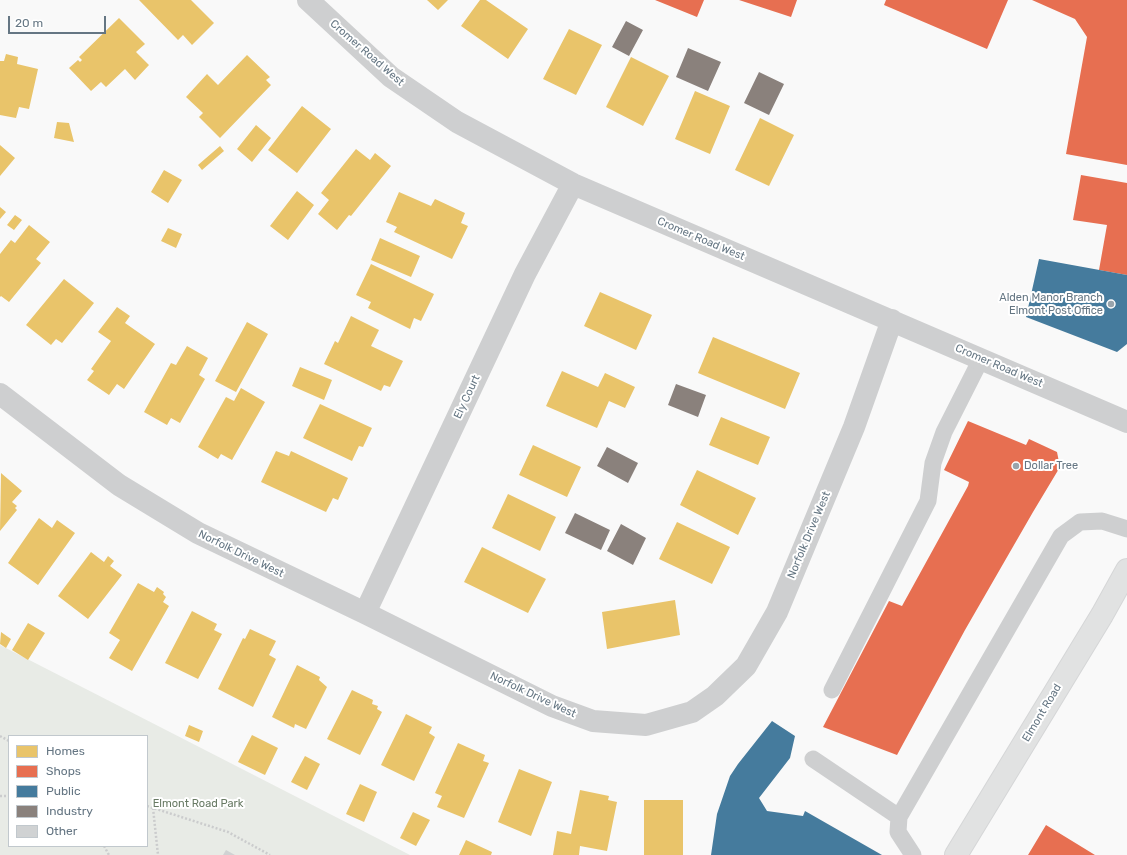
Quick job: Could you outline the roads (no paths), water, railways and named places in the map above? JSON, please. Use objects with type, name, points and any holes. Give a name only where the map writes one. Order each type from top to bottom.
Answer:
[{"type":"main road","name":"Elmont Road","points":[[956,855],[1124,582]]},
{"type":"street","name":"Cromer Road West","points":[[308,0],[391,77],[457,122],[573,184],[1127,422]]},
{"type":"street","name":"Ely Court","points":[[365,613],[525,274],[573,184]]},
{"type":"street","name":"Norfolk Drive West","points":[[0,394],[119,485],[198,533],[365,613],[552,706],[593,721],[646,725],[692,712],[715,696],[746,666],[777,612],[854,427],[892,320]]},
{"type":"lane","points":[[832,690],[928,501],[933,463],[944,432],[981,359]]},
{"type":"lane","points":[[913,855],[898,832],[899,817],[1061,536],[1080,522],[1102,521],[1127,529]]},
{"type":"lane","points":[[813,759],[899,817]]},
{"type":"place","name":"Alden Manor Branch Elmont Post Office","points":[[1111,304]]},
{"type":"place","name":"Dollar Tree","points":[[1016,466]]},
{"type":"park label","name":"Elmont Road Park","points":[[198,804]]}]
